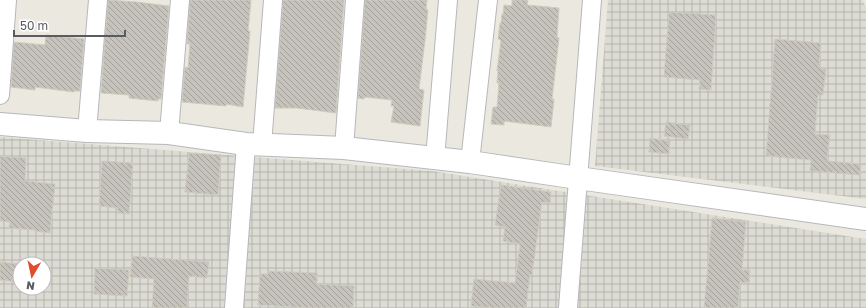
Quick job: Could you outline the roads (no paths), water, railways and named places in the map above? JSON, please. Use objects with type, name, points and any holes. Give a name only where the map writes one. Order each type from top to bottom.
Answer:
[{"type":"main road","points":[[0,124],[86,131],[169,133],[254,144],[344,148],[470,162],[866,219]]},
{"type":"street","points":[[0,95],[7,0]]},
{"type":"street","points":[[86,131],[98,0]]},
{"type":"street","points":[[169,133],[180,0]]},
{"type":"street","points":[[234,308],[273,0]]},
{"type":"street","points":[[344,148],[355,0]]},
{"type":"street","points":[[435,159],[448,0]]},
{"type":"street","points":[[470,162],[488,0]]},
{"type":"street","points":[[568,308],[592,0]]}]
